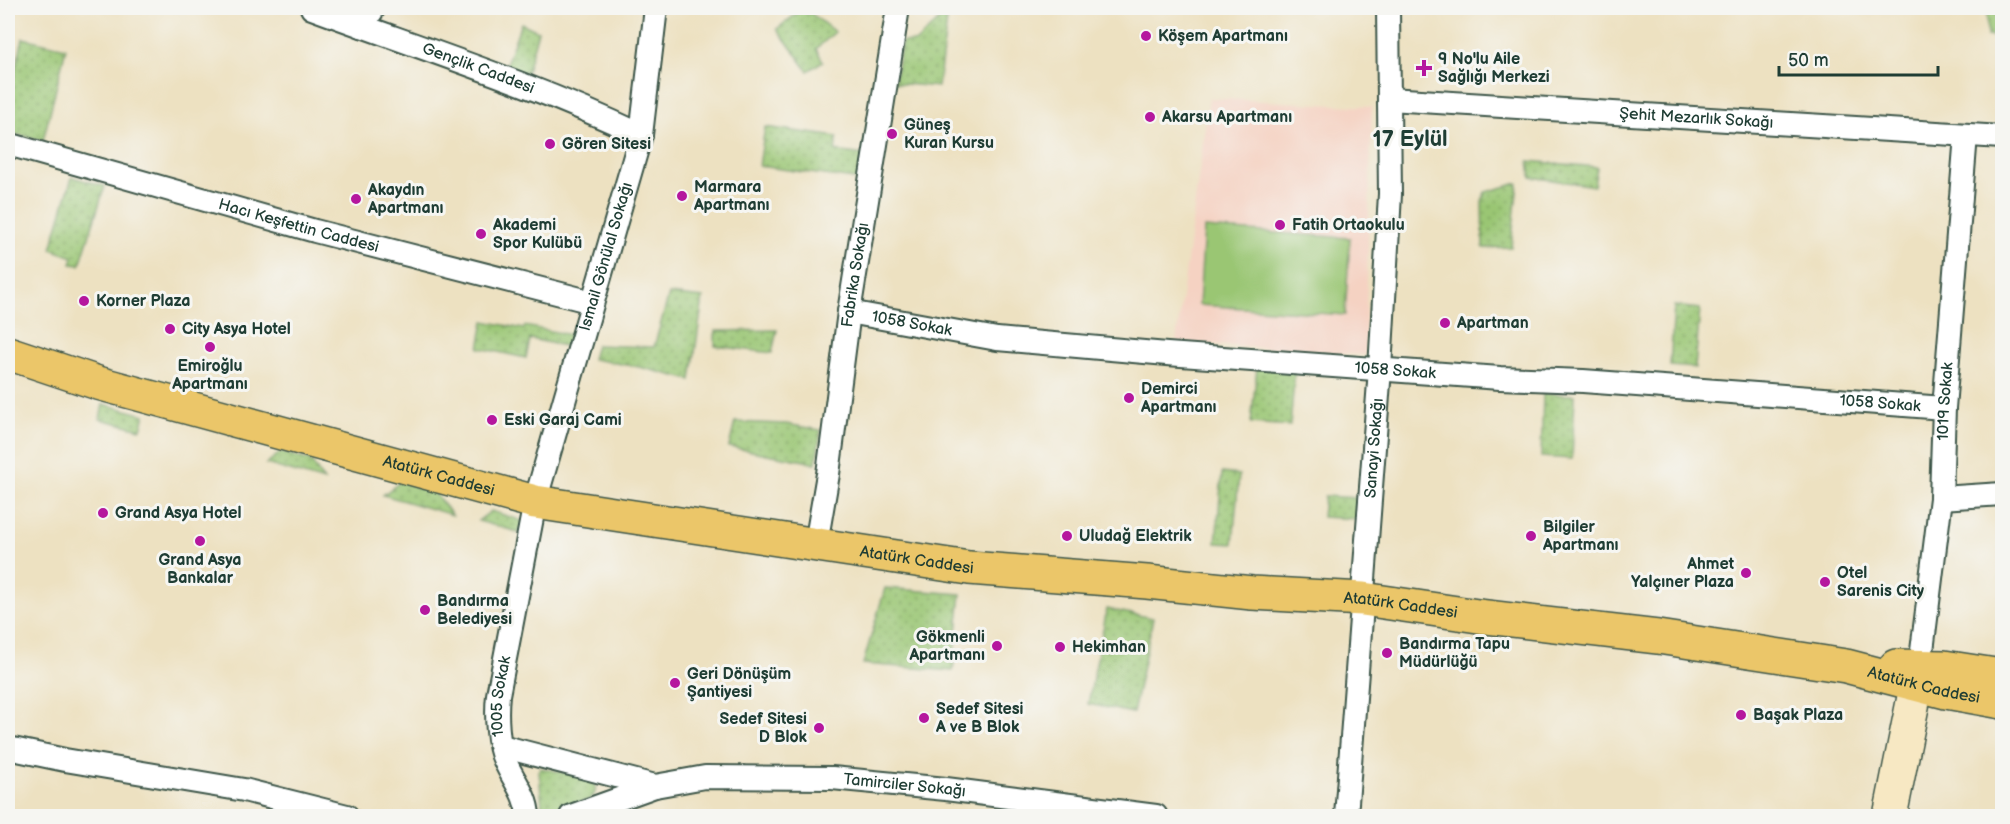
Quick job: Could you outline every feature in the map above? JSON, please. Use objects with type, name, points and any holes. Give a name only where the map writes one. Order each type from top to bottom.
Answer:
[{"type":"main road","name":"Atatürk Caddesi","points":[[8,353],[98,383],[535,502],[969,568],[1252,593],[1363,599],[1478,616],[1658,637],[1918,676],[1946,692],[2002,702]]},
{"type":"main road","name":"Atatürk Caddesi","points":[[1918,676],[1944,667],[2002,676]]},
{"type":"main road","points":[[1890,816],[1918,676]]},
{"type":"street","name":"Gençlik Caddesi","points":[[312,8],[368,17],[582,107],[641,135]]},
{"type":"street","name":"İsmail Gönülal Sokağı","points":[[535,502],[641,135],[656,8]]},
{"type":"street","name":"Fabrika Sokağı","points":[[816,544],[828,474],[849,312],[898,8]]},
{"type":"street","name":"Sanayi Sokağı","points":[[1346,816],[1380,369],[1389,194],[1388,8]]},
{"type":"street","name":"Şehit Mezarlık Sokağı","points":[[1389,99],[2002,137]]},
{"type":"street","name":"1019 Sokak","points":[[1918,676],[1941,498],[1944,408],[1966,135]]},
{"type":"street","name":"Hacı Keşfettin Caddesi","points":[[8,144],[315,231],[592,302]]},
{"type":"street","name":"1058 Sokak","points":[[849,312],[997,339],[1500,378],[1583,381],[1944,408]]},
{"type":"street","points":[[1941,498],[2002,494]]},
{"type":"street","name":"1005 Sokak","points":[[528,816],[527,804],[504,760],[497,713],[498,695],[535,502]]},
{"type":"street","name":"Tamirciler Sokağı","points":[[501,746],[655,786]]},
{"type":"street","points":[[8,748],[65,760],[244,790],[347,816]]},
{"type":"street","name":"Tamirciler Sokağı","points":[[571,816],[655,786],[705,777],[832,778],[946,789],[1156,816]]},
{"type":"shaded area","name":"Fatih Ortaokulu","points":[[1209,98],[1372,107],[1365,355],[1176,342]]},
{"type":"green space","points":[[804,8],[835,32],[816,49],[823,61],[808,71],[777,29]]},
{"type":"green space","points":[[1987,8],[2002,8],[2002,38],[1987,36]]},
{"type":"green space","points":[[941,12],[948,13],[938,87],[894,83],[902,42],[916,42],[941,18]]},
{"type":"green space","points":[[521,23],[538,31],[526,75],[505,67]]},
{"type":"green space","points":[[23,38],[66,48],[43,141],[8,132],[8,100]]},
{"type":"green space","points":[[765,127],[837,137],[835,151],[864,155],[861,180],[759,166]]},
{"type":"green space","points":[[1529,161],[1597,167],[1594,186],[1531,177]]},
{"type":"green space","points":[[72,177],[105,186],[80,265],[71,264],[73,257],[51,249]]},
{"type":"green space","points":[[1518,183],[1511,247],[1483,248],[1482,201],[1485,192]]},
{"type":"green space","points":[[1204,228],[1350,238],[1345,315],[1199,305]]},
{"type":"green space","points":[[669,294],[703,298],[691,380],[639,367],[592,359],[596,345],[654,347]]},
{"type":"green space","points":[[1674,306],[1700,309],[1695,368],[1670,366]]},
{"type":"green space","points":[[484,321],[572,335],[570,347],[530,339],[526,358],[479,348]]},
{"type":"green space","points":[[777,330],[772,353],[715,346],[715,331]]},
{"type":"green space","points":[[1257,367],[1295,370],[1290,426],[1251,423]]},
{"type":"green space","points":[[1543,394],[1575,395],[1572,459],[1541,457]]},
{"type":"green space","points":[[103,404],[145,415],[141,429],[100,419]]},
{"type":"green space","points":[[735,422],[786,424],[821,430],[816,463],[729,447]]},
{"type":"green space","points":[[281,452],[311,461],[324,481],[266,464]]},
{"type":"green space","points":[[1222,473],[1239,475],[1233,544],[1216,543]]},
{"type":"green space","points":[[401,481],[435,493],[452,515],[383,495]]},
{"type":"green space","points":[[1324,496],[1358,498],[1357,519],[1322,517]]},
{"type":"green space","points":[[491,511],[523,521],[518,532],[478,521]]},
{"type":"green space","points":[[885,588],[961,594],[953,671],[863,664]]},
{"type":"green space","points":[[1107,609],[1153,618],[1133,713],[1088,704]]},
{"type":"green space","points":[[541,768],[591,778],[596,789],[594,794],[591,799],[545,812],[542,807],[539,771]]},
{"type":"place","name":"Köşem Apartmanı","points":[[1146,36]]},
{"type":"place","name":"9 No'lu Aile Sağlığı Merkezi","points":[[1424,68]]},
{"type":"place","name":"Akarsu Apartmanı","points":[[1150,117]]},
{"type":"place","name":"Güneş Kuran Kursu","points":[[892,134]]},
{"type":"place","name":"Gören Sitesi","points":[[550,144]]},
{"type":"place","name":"Marmara Apartmanı","points":[[682,196]]},
{"type":"place","name":"Akaydın Apartmanı","points":[[356,199]]},
{"type":"place","name":"Fatih Ortaokulu","points":[[1280,225]]},
{"type":"place","name":"Akademi Spor Kulübü","points":[[481,234]]},
{"type":"place","name":"Korner Plaza","points":[[84,301]]},
{"type":"place","name":"Apartman","points":[[1445,323]]},
{"type":"place","name":"City Asya Hotel","points":[[170,329]]},
{"type":"place","name":"Emiroğlu Apartmanı","points":[[210,347]]},
{"type":"place","name":"Demirci Apartmanı","points":[[1129,398]]},
{"type":"place","name":"Eski Garaj Cami","points":[[492,420]]},
{"type":"place","name":"Grand Asya Hotel","points":[[103,513]]},
{"type":"place","name":"Uludağ Elektrik","points":[[1067,536]]},
{"type":"place","name":"Bilgiler Apartmanı","points":[[1531,536]]},
{"type":"place","name":"Grand Asya Bankalar","points":[[200,541]]},
{"type":"place","name":"Ahmet Yalçıner Plaza","points":[[1746,573]]},
{"type":"place","name":"Otel Sarenis City","points":[[1825,582]]},
{"type":"place","name":"Bandırma Belediyesi","points":[[425,610]]},
{"type":"place","name":"Gökmenli Apartmanı","points":[[997,646]]},
{"type":"place","name":"Hekimhan","points":[[1060,647]]},
{"type":"place","name":"Bandırma Tapu Müdürlüğü","points":[[1387,653]]},
{"type":"place","name":"Geri Dönüşüm Şantiyesi","points":[[675,683]]},
{"type":"place","name":"Başak Plaza","points":[[1741,715]]},
{"type":"place","name":"Sedef Sitesi A ve B Blok","points":[[924,718]]},
{"type":"place","name":"Sedef Sitesi D Blok","points":[[819,728]]},
{"type":"district","name":"17 Eylül","points":[[1410,139]]}]
